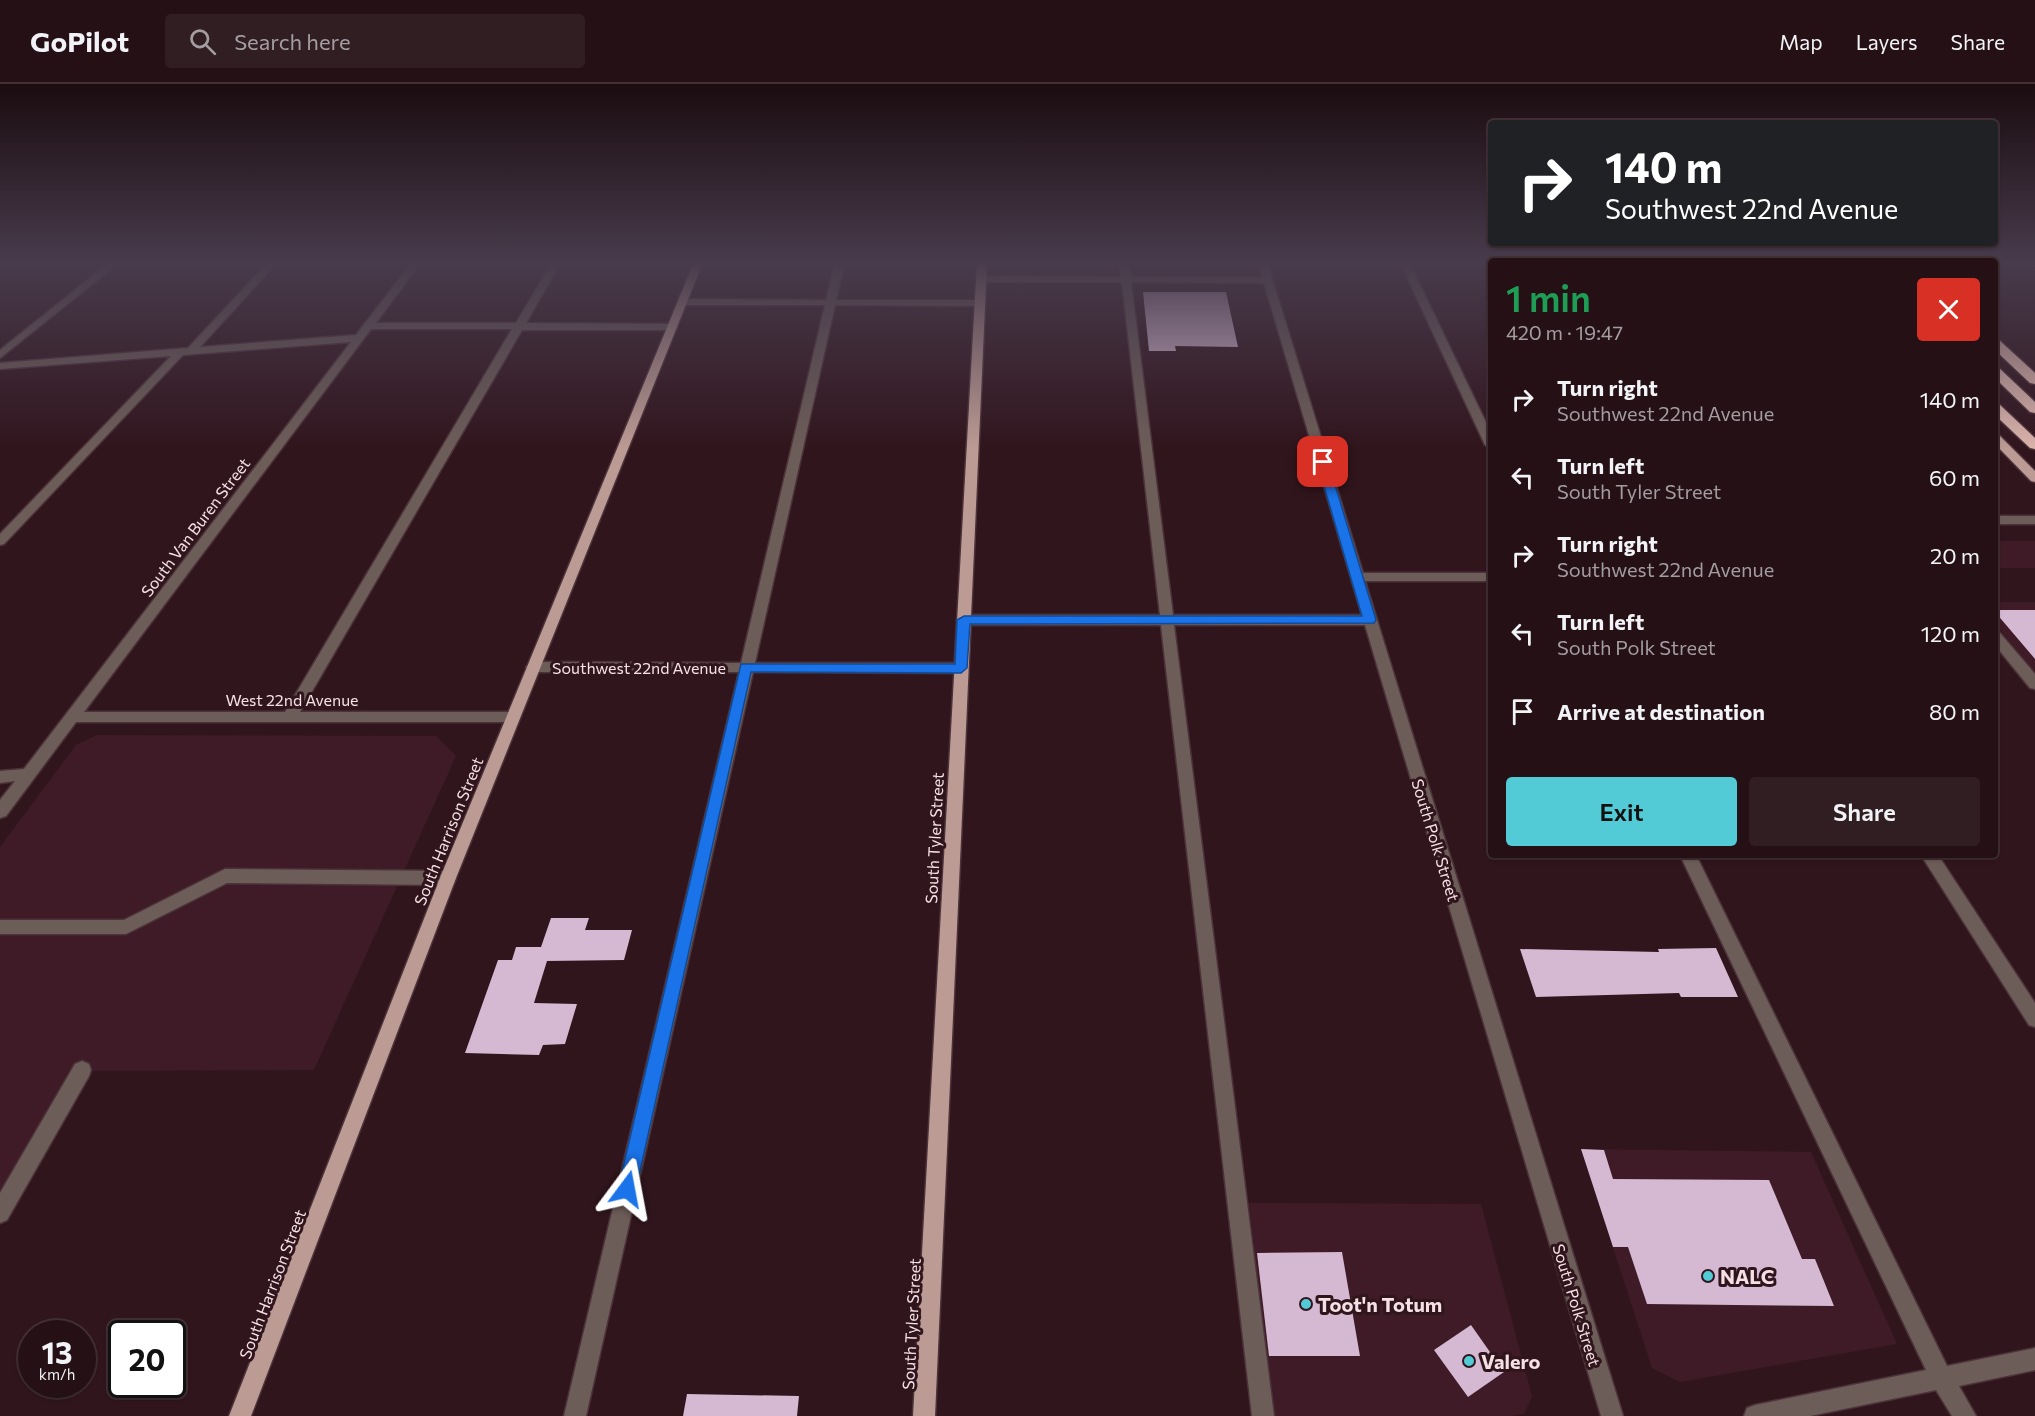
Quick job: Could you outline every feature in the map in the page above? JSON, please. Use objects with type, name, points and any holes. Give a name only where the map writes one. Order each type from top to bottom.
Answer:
[{"type":"highway","points":[[1998,347],[2035,380]]},
{"type":"highway","points":[[1998,374],[2035,409]]},
{"type":"highway","points":[[1998,411],[2035,445]]},
{"type":"main road","name":"South Harrison Street","points":[[240,1416],[448,878],[673,324]]},
{"type":"main road","name":"South Tyler Street","points":[[924,1416],[978,324]]},
{"type":"main road","points":[[1998,440],[2035,478]]},
{"type":"street","points":[[0,355],[38,324]]},
{"type":"street","points":[[0,541],[213,324]]},
{"type":"street","points":[[289,717],[521,324]]},
{"type":"street","points":[[575,1416],[826,324]]},
{"type":"street","points":[[1132,324],[1263,1416]]},
{"type":"street","name":"South Polk Street","points":[[1280,324],[1612,1416]]},
{"type":"street","points":[[1434,324],[1488,439]]},
{"type":"street","points":[[369,326],[672,327]]},
{"type":"street","name":"South Van Buren Street","points":[[0,812],[369,326]]},
{"type":"street","points":[[0,366],[359,338]]},
{"type":"street","points":[[1998,520],[2035,520]]},
{"type":"street","points":[[1357,577],[1488,577]]},
{"type":"street","points":[[964,620],[1370,620]]},
{"type":"street","points":[[1998,640],[2035,684]]},
{"type":"street","name":"Southwest 22nd Avenue","points":[[533,667],[961,668]]},
{"type":"street","name":"West 22nd Avenue","points":[[72,717],[512,717]]},
{"type":"street","points":[[0,777],[29,774]]},
{"type":"street","points":[[1689,858],[1941,1378],[1965,1416]]},
{"type":"street","points":[[1931,858],[2035,1019]]},
{"type":"street","points":[[0,927],[126,927],[225,876],[448,878]]},
{"type":"street","points":[[0,1213],[82,1070]]},
{"type":"street","points":[[1755,1416],[2035,1359]]},
{"type":"shaded area","points":[[1998,541],[2035,541],[2035,568],[1998,568]]},
{"type":"shaded area","points":[[1998,602],[2035,602],[2035,672],[1998,628]]},
{"type":"shaded area","points":[[97,735],[436,736],[456,756],[314,1070],[71,1071],[0,1191],[0,847],[76,745]]},
{"type":"shaded area","points":[[1581,1149],[1811,1152],[1897,1344],[1680,1382],[1652,1368]]},
{"type":"shaded area","points":[[1249,1203],[1481,1204],[1532,1396],[1524,1414],[1511,1416],[1274,1416]]},
{"type":"building","points":[[1146,324],[1233,324],[1238,347],[1175,346],[1176,351],[1149,351]]},
{"type":"building","points":[[1998,610],[2035,610],[2035,659],[1998,616]]},
{"type":"building","points":[[551,918],[589,918],[585,930],[632,930],[624,960],[547,961],[534,1003],[577,1004],[565,1044],[543,1045],[539,1055],[465,1053],[498,960],[512,960],[516,947],[541,947]]},
{"type":"building","points":[[1716,948],[1738,997],[1681,997],[1679,993],[1536,997],[1520,949],[1659,952],[1658,949]]},
{"type":"building","points":[[1581,1149],[1604,1150],[1613,1179],[1769,1180],[1802,1259],[1815,1259],[1834,1306],[1647,1304],[1628,1247],[1613,1247]]},
{"type":"building","points":[[1342,1252],[1360,1356],[1269,1356],[1257,1253]]},
{"type":"building","name":"Valero","points":[[1471,1325],[1504,1372],[1468,1397],[1434,1350]]},
{"type":"building","points":[[687,1394],[799,1396],[797,1416],[683,1416]]},
{"type":"place","name":"NALC","points":[[1708,1276]]},
{"type":"place","name":"Toot'n Totum","points":[[1306,1304]]},
{"type":"place","name":"Valero","points":[[1469,1361]]},
{"type":"route","points":[[627,1189],[746,667],[961,668],[964,620],[1370,620],[1323,462]]}]
